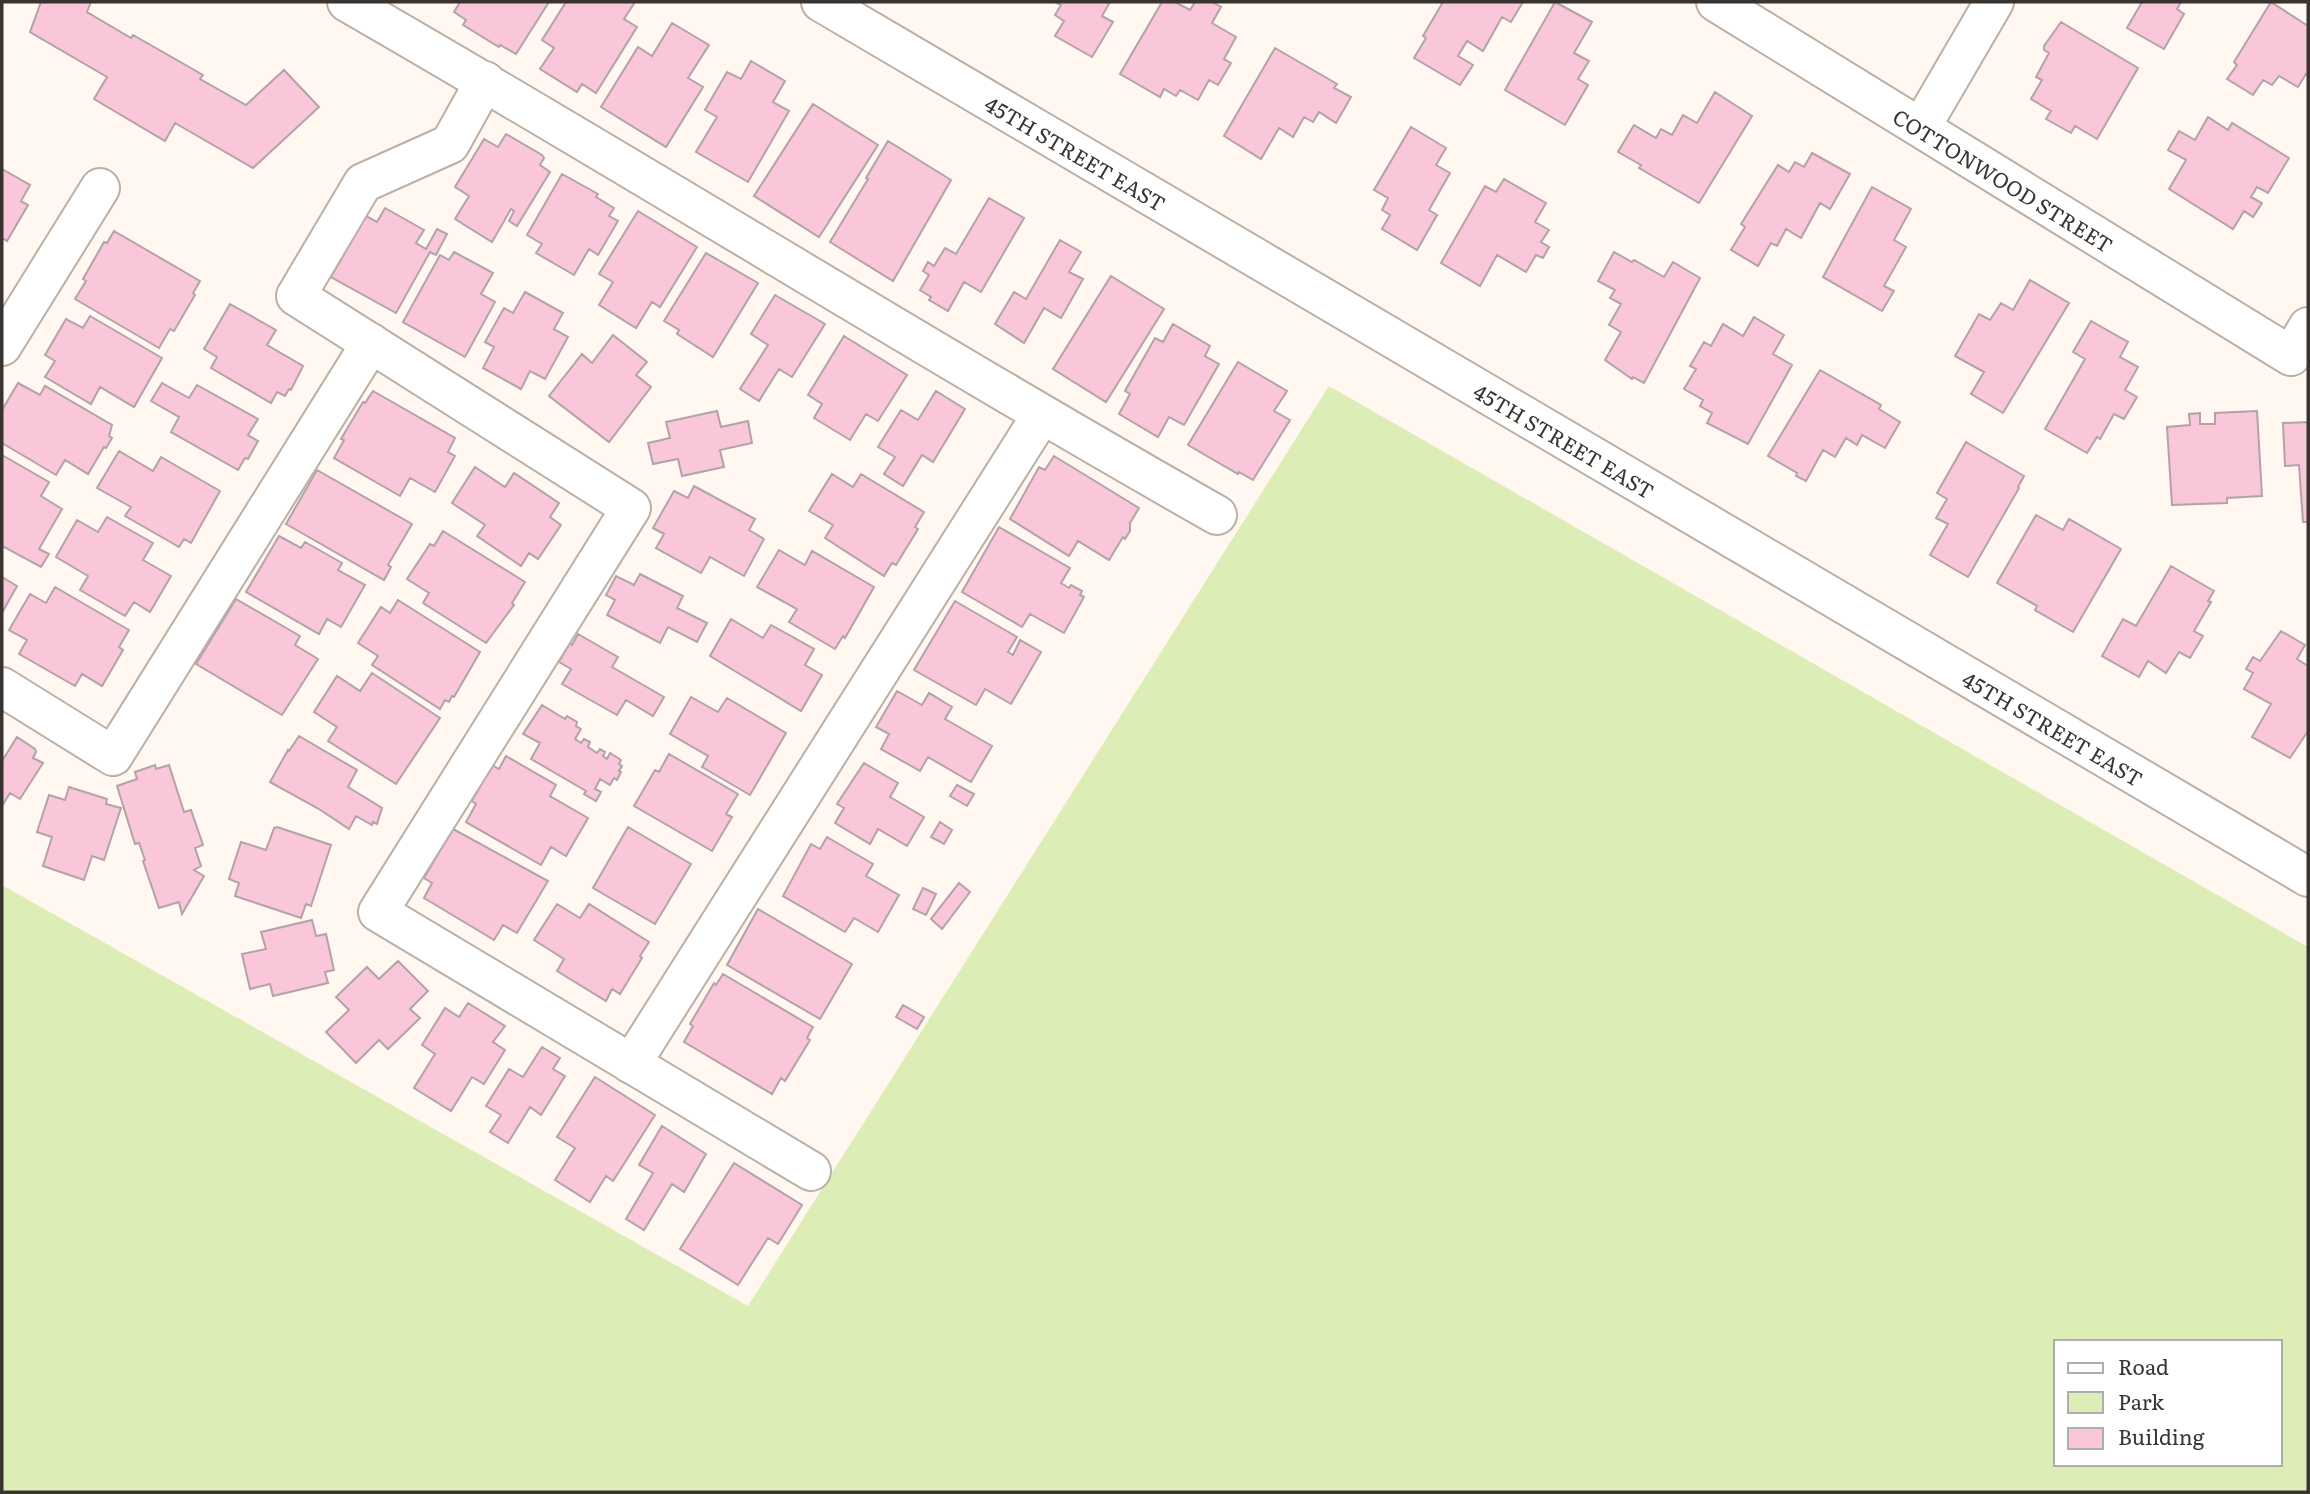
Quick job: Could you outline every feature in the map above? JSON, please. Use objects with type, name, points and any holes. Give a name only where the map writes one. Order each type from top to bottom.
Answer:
[{"type":"street","points":[[347,2],[485,81],[1041,415],[1217,515]]},
{"type":"street","name":"45TH STREET EAST","points":[[821,2],[2308,877]]},
{"type":"street","name":"COTTONWOOD STREET","points":[[1716,2],[1922,127],[2300,342]]},
{"type":"street","points":[[1922,127],[1994,2]]},
{"type":"street","points":[[485,81],[450,144],[363,183],[296,296],[632,508],[378,912],[811,1171]]},
{"type":"street","points":[[2,346],[100,188]]},
{"type":"street","points":[[2,687],[113,756],[371,343]]},
{"type":"street","points":[[631,1065],[1041,415]]},
{"type":"green space","points":[[1329,386],[2308,947],[2308,1492],[2,1492],[2,885],[748,1306]]},
{"type":"building","points":[[41,2],[91,2],[87,12],[203,75],[200,79],[246,105],[284,70],[319,107],[253,168],[175,123],[165,141],[94,99],[107,77],[30,32]]},
{"type":"building","points":[[460,2],[549,2],[516,54],[463,25],[466,20],[454,12]]},
{"type":"building","points":[[566,2],[635,2],[624,19],[637,27],[596,93],[582,84],[577,92],[540,69],[554,48],[542,40]]},
{"type":"building","points":[[1055,2],[1110,2],[1102,16],[1113,22],[1092,57],[1055,36],[1064,21],[1055,15],[1061,5]]},
{"type":"building","points":[[1162,2],[1175,2],[1190,10],[1195,2],[1212,2],[1221,7],[1212,23],[1236,37],[1224,59],[1231,63],[1218,85],[1209,80],[1198,100],[1180,90],[1176,96],[1164,89],[1160,97],[1120,74]]},
{"type":"building","points":[[1443,2],[1523,2],[1511,22],[1502,17],[1483,51],[1467,41],[1458,56],[1473,65],[1460,85],[1414,58],[1426,38],[1423,36]]},
{"type":"building","points":[[1555,2],[1592,22],[1574,53],[1589,61],[1578,79],[1588,85],[1565,125],[1505,90]]},
{"type":"building","points":[[2142,2],[2181,2],[2177,9],[2184,14],[2164,49],[2127,28]]},
{"type":"building","points":[[2271,2],[2308,26],[2308,76],[2306,74],[2298,87],[2279,76],[2272,85],[2263,80],[2253,95],[2227,79],[2237,65],[2234,62]]},
{"type":"building","points":[[2061,22],[2138,68],[2097,139],[2075,126],[2071,133],[2046,119],[2051,111],[2031,99],[2042,80],[2036,77],[2049,53],[2044,50],[2044,46]]},
{"type":"building","points":[[672,23],[709,45],[688,78],[703,87],[666,147],[601,107],[638,47],[652,56]]},
{"type":"building","points":[[1275,48],[1337,84],[1334,88],[1351,97],[1336,123],[1319,112],[1313,122],[1304,117],[1293,137],[1279,128],[1261,159],[1224,136]]},
{"type":"building","points":[[751,61],[785,81],[773,102],[789,111],[748,182],[696,152],[717,117],[705,110],[727,72],[741,79]]},
{"type":"building","points":[[1715,92],[1752,116],[1699,203],[1639,168],[1641,165],[1618,152],[1634,125],[1656,138],[1661,129],[1672,135],[1683,115],[1697,123]]},
{"type":"building","points":[[813,104],[878,145],[819,237],[754,196]]},
{"type":"building","points":[[2208,117],[2228,130],[2232,123],[2289,158],[2268,193],[2257,187],[2251,197],[2262,203],[2253,217],[2244,211],[2233,229],[2169,189],[2186,160],[2168,150],[2179,131],[2195,140]]},
{"type":"building","points":[[1411,127],[1446,148],[1436,165],[1450,173],[1429,210],[1437,215],[1417,250],[1382,229],[1390,215],[1382,210],[1388,198],[1374,190]]},
{"type":"building","points":[[506,134],[542,155],[544,158],[540,165],[550,172],[517,226],[509,221],[514,211],[511,209],[492,242],[455,219],[469,196],[455,187],[484,139],[498,147]]},
{"type":"building","points":[[888,141],[951,180],[893,281],[830,242]]},
{"type":"building","points":[[1812,153],[1850,174],[1830,209],[1820,203],[1801,238],[1786,229],[1777,246],[1771,243],[1758,266],[1731,250],[1745,227],[1741,224],[1778,165],[1789,172],[1795,162],[1804,167]]},
{"type":"building","points":[[2,169],[30,185],[21,201],[28,205],[7,241],[2,238]]},
{"type":"building","points":[[562,174],[598,194],[596,197],[614,208],[609,216],[618,221],[598,255],[589,249],[574,275],[536,253],[542,244],[527,235]]},
{"type":"building","points":[[1504,179],[1546,203],[1535,222],[1549,230],[1541,242],[1549,247],[1543,258],[1536,255],[1526,272],[1497,255],[1480,286],[1441,263],[1485,186],[1496,192]]},
{"type":"building","points":[[1872,187],[1911,209],[1894,240],[1906,247],[1884,286],[1894,291],[1882,311],[1823,277]]},
{"type":"building","points":[[989,198],[1024,218],[981,292],[964,282],[948,311],[929,300],[931,297],[920,290],[929,275],[923,271],[928,262],[934,266],[945,248],[956,254]]},
{"type":"building","points":[[385,208],[424,230],[416,243],[426,249],[437,229],[447,234],[436,255],[430,252],[396,313],[331,277],[366,216],[377,222]]},
{"type":"building","points":[[638,211],[697,247],[660,307],[652,302],[636,328],[599,305],[613,282],[599,274]]},
{"type":"building","points":[[114,231],[200,281],[174,331],[170,329],[159,348],[75,299],[104,242],[107,243]]},
{"type":"building","points":[[1060,240],[1081,252],[1069,272],[1083,279],[1061,318],[1044,308],[1024,343],[995,324],[1014,292],[1026,299]]},
{"type":"building","points":[[454,252],[493,273],[481,294],[495,302],[465,357],[403,322],[440,255],[449,260]]},
{"type":"building","points":[[1614,252],[1664,277],[1673,262],[1700,278],[1644,383],[1633,377],[1632,379],[1605,360],[1621,332],[1609,325],[1621,304],[1610,298],[1615,290],[1598,281]]},
{"type":"building","points":[[706,253],[758,283],[713,357],[677,334],[679,330],[664,321]]},
{"type":"building","points":[[1111,276],[1164,309],[1106,402],[1053,369]]},
{"type":"building","points":[[2030,280],[2069,303],[2003,413],[1971,394],[1984,372],[1955,356],[1979,314],[1990,320],[2001,303],[2013,310]]},
{"type":"building","points":[[525,292],[563,313],[554,329],[568,337],[545,379],[530,371],[521,389],[483,368],[494,347],[485,342],[504,308],[513,313]]},
{"type":"building","points":[[775,295],[825,324],[792,377],[779,369],[759,401],[740,389],[768,345],[751,334]]},
{"type":"building","points":[[230,304],[276,330],[267,345],[303,366],[285,396],[277,392],[271,403],[211,368],[217,357],[204,349]]},
{"type":"building","points":[[90,316],[162,358],[134,407],[100,387],[91,404],[45,377],[55,361],[45,355],[66,319],[83,328]]},
{"type":"building","points":[[1754,317],[1784,335],[1773,354],[1792,365],[1748,444],[1707,423],[1712,413],[1700,406],[1703,400],[1684,389],[1696,369],[1690,366],[1704,342],[1711,346],[1723,324],[1743,336]]},
{"type":"building","points":[[2091,321],[2128,342],[2120,357],[2138,367],[2125,390],[2137,397],[2124,419],[2114,414],[2100,439],[2097,437],[2087,453],[2045,429],[2085,359],[2073,352]]},
{"type":"building","points":[[1173,324],[1210,346],[1205,356],[1219,364],[1184,425],[1169,417],[1158,437],[1119,414],[1130,394],[1125,391],[1155,338],[1163,342]]},
{"type":"building","points":[[613,335],[647,362],[636,375],[651,387],[609,442],[549,396],[582,354],[592,363]]},
{"type":"building","points":[[844,336],[907,375],[878,421],[866,414],[850,440],[814,418],[822,404],[808,395]]},
{"type":"building","points":[[1238,362],[1287,391],[1274,411],[1290,420],[1253,480],[1188,445]]},
{"type":"building","points":[[1820,370],[1881,405],[1879,409],[1900,422],[1885,448],[1862,435],[1857,445],[1846,438],[1835,457],[1823,450],[1806,481],[1768,456]]},
{"type":"building","points":[[18,383],[40,395],[45,386],[112,425],[109,436],[112,438],[88,474],[65,460],[56,475],[2,443],[2,410]]},
{"type":"building","points":[[162,383],[189,398],[197,385],[258,419],[248,435],[258,441],[238,470],[171,432],[179,417],[151,401]]},
{"type":"building","points":[[373,391],[455,438],[448,452],[455,456],[435,492],[410,478],[400,496],[334,458],[344,440],[341,439],[363,402],[365,403]]},
{"type":"building","points":[[936,391],[965,409],[933,462],[922,455],[903,486],[884,474],[895,457],[878,447],[901,410],[918,420]]},
{"type":"building","points":[[717,411],[721,427],[748,421],[752,443],[720,450],[724,467],[682,476],[678,459],[653,464],[648,443],[670,438],[666,422]]},
{"type":"building","points":[[2257,411],[2262,496],[2227,498],[2227,503],[2172,505],[2167,427],[2190,425],[2189,414],[2200,413],[2200,424],[2215,424],[2215,413]]},
{"type":"building","points":[[2308,422],[2308,522],[2303,522],[2299,465],[2285,466],[2283,423]]},
{"type":"building","points":[[1966,442],[2024,476],[1968,577],[1930,555],[1948,524],[1936,518],[1947,499],[1937,493]]},
{"type":"building","points":[[119,451],[153,471],[161,457],[220,491],[191,543],[184,539],[179,547],[125,516],[131,507],[97,488]]},
{"type":"building","points":[[2,455],[49,482],[41,496],[62,509],[39,549],[49,554],[41,567],[2,546]]},
{"type":"building","points":[[1054,456],[1139,508],[1130,523],[1130,531],[1125,539],[1123,537],[1109,560],[1078,541],[1069,556],[1010,519],[1039,467],[1045,470]]},
{"type":"building","points":[[475,467],[505,487],[514,473],[559,503],[550,517],[561,525],[538,559],[529,553],[521,566],[477,536],[485,525],[452,503]]},
{"type":"building","points":[[317,470],[412,524],[388,565],[391,567],[384,580],[286,524]]},
{"type":"building","points":[[832,474],[853,487],[861,474],[924,512],[915,527],[918,529],[896,565],[892,563],[884,576],[825,538],[833,525],[809,511]]},
{"type":"building","points":[[694,486],[755,519],[749,530],[764,539],[744,576],[710,557],[701,573],[656,548],[664,534],[653,528],[674,491],[688,498]]},
{"type":"building","points":[[2036,515],[2063,530],[2069,519],[2121,549],[2073,632],[2035,610],[2037,606],[1997,583]]},
{"type":"building","points":[[107,517],[153,543],[143,560],[171,576],[150,612],[134,602],[125,616],[80,590],[88,576],[56,557],[77,520],[98,532]]},
{"type":"building","points":[[999,527],[1070,568],[1061,583],[1082,591],[1080,595],[1084,597],[1064,633],[1030,614],[1022,627],[962,592]]},
{"type":"building","points":[[443,531],[525,582],[512,603],[514,605],[486,643],[423,603],[429,593],[407,579],[430,544],[434,546]]},
{"type":"building","points":[[279,536],[301,548],[305,542],[342,563],[338,570],[365,585],[341,627],[327,619],[319,634],[246,592]]},
{"type":"building","points":[[779,550],[805,565],[812,551],[874,587],[845,638],[843,636],[835,649],[789,622],[797,609],[757,587]]},
{"type":"building","points":[[2171,566],[2214,591],[2208,601],[2211,602],[2194,631],[2203,636],[2190,658],[2179,652],[2166,673],[2148,661],[2139,677],[2102,656],[2123,619],[2136,626]]},
{"type":"building","points":[[640,574],[683,596],[677,608],[707,623],[697,642],[668,627],[660,643],[607,615],[615,600],[606,595],[616,576],[634,585]]},
{"type":"building","points":[[2,577],[17,586],[2,613]]},
{"type":"building","points":[[55,587],[129,630],[119,647],[123,650],[102,686],[82,674],[75,686],[19,654],[27,640],[9,630],[30,594],[46,603]]},
{"type":"building","points":[[236,599],[300,636],[295,645],[318,659],[282,715],[196,664]]},
{"type":"building","points":[[398,600],[480,652],[454,697],[452,696],[449,702],[445,700],[440,709],[372,665],[378,656],[358,643],[381,607],[390,613]]},
{"type":"building","points":[[955,601],[1017,637],[1008,652],[1013,655],[1020,640],[1041,652],[1011,704],[985,689],[976,705],[914,670]]},
{"type":"building","points":[[731,619],[763,638],[771,625],[814,649],[805,665],[822,675],[801,711],[710,656]]},
{"type":"building","points":[[2281,631],[2305,645],[2297,659],[2308,666],[2308,731],[2290,758],[2252,737],[2271,704],[2244,689],[2253,673],[2246,669],[2253,657],[2260,661]]},
{"type":"building","points":[[578,634],[618,657],[612,667],[664,697],[653,716],[626,700],[617,715],[562,684],[571,669],[559,662]]},
{"type":"building","points":[[372,673],[440,718],[396,784],[328,741],[337,727],[314,712],[337,676],[360,691]]},
{"type":"building","points":[[897,691],[922,705],[929,693],[952,707],[945,719],[992,746],[971,782],[928,757],[920,771],[881,749],[889,734],[876,727]]},
{"type":"building","points":[[691,697],[718,712],[727,698],[786,733],[750,795],[702,767],[708,756],[670,734]]},
{"type":"building","points":[[542,705],[565,719],[567,716],[577,722],[576,726],[581,729],[575,739],[581,743],[584,739],[590,742],[588,747],[597,753],[600,749],[605,752],[603,756],[607,759],[610,753],[621,760],[621,772],[617,780],[614,778],[610,785],[600,779],[595,789],[601,792],[596,801],[584,794],[586,791],[531,759],[540,743],[523,734]]},
{"type":"building","points":[[299,736],[357,770],[348,787],[382,808],[377,824],[373,822],[372,825],[356,816],[349,829],[270,782]]},
{"type":"building","points":[[17,737],[35,749],[33,758],[43,763],[20,799],[10,793],[2,806],[2,761]]},
{"type":"building","points":[[669,754],[738,794],[726,814],[732,817],[712,851],[634,806],[655,770],[659,772]]},
{"type":"building","points":[[506,756],[556,785],[550,796],[588,818],[566,856],[551,847],[541,865],[466,822],[476,804],[472,801],[492,765],[499,769]]},
{"type":"building","points":[[864,763],[898,783],[890,797],[924,817],[907,846],[878,829],[870,844],[835,823],[844,808],[837,804]]},
{"type":"building","points":[[155,765],[156,769],[169,765],[184,812],[191,810],[203,845],[195,848],[201,866],[194,870],[204,876],[182,914],[179,902],[159,908],[143,861],[145,860],[139,843],[135,844],[117,786],[137,779],[135,772]]},
{"type":"building","points":[[957,785],[974,794],[967,806],[950,796]]},
{"type":"building","points":[[69,787],[107,799],[106,804],[121,808],[104,860],[92,856],[84,880],[43,866],[52,837],[37,832],[49,795],[65,800]]},
{"type":"building","points":[[940,822],[952,830],[944,844],[931,837]]},
{"type":"building","points":[[628,827],[691,864],[655,924],[593,888]]},
{"type":"building","points":[[274,828],[331,845],[311,906],[306,904],[301,918],[235,896],[239,883],[229,879],[241,842],[266,850]]},
{"type":"building","points":[[453,829],[548,881],[517,933],[503,925],[494,940],[424,898],[432,883],[424,878]]},
{"type":"building","points":[[827,837],[873,864],[866,876],[899,895],[878,932],[854,918],[845,932],[783,896],[811,844],[820,849]]},
{"type":"building","points":[[959,883],[970,892],[942,929],[931,919]]},
{"type":"building","points":[[923,888],[936,894],[926,915],[913,909]]},
{"type":"building","points":[[557,904],[580,918],[589,904],[649,942],[620,994],[612,989],[606,1001],[557,971],[564,959],[534,940]]},
{"type":"building","points":[[758,909],[852,964],[820,1019],[727,965]]},
{"type":"building","points":[[312,920],[316,936],[326,934],[334,970],[325,972],[328,983],[273,996],[270,984],[250,989],[242,954],[266,949],[261,932]]},
{"type":"building","points":[[398,961],[428,991],[410,1009],[420,1018],[388,1049],[379,1040],[356,1063],[326,1032],[349,1010],[336,997],[367,967],[379,979]]},
{"type":"building","points":[[723,974],[813,1027],[807,1038],[810,1040],[785,1081],[781,1078],[772,1094],[684,1042],[693,1026],[690,1024],[714,983],[716,985]]},
{"type":"building","points":[[468,1003],[505,1026],[493,1042],[505,1050],[484,1084],[472,1077],[451,1111],[414,1088],[435,1054],[422,1045],[445,1008],[459,1017]]},
{"type":"building","points":[[903,1005],[924,1017],[917,1029],[896,1017]]},
{"type":"building","points":[[542,1047],[560,1058],[553,1069],[565,1076],[541,1115],[530,1107],[508,1143],[490,1132],[501,1115],[486,1106],[509,1069],[523,1077]]},
{"type":"building","points":[[595,1077],[655,1115],[613,1181],[606,1176],[590,1202],[555,1180],[575,1148],[557,1137]]},
{"type":"building","points":[[662,1126],[706,1154],[684,1192],[672,1184],[644,1230],[626,1219],[653,1173],[639,1165]]},
{"type":"building","points":[[734,1163],[802,1205],[778,1244],[768,1238],[738,1285],[680,1249]]}]
